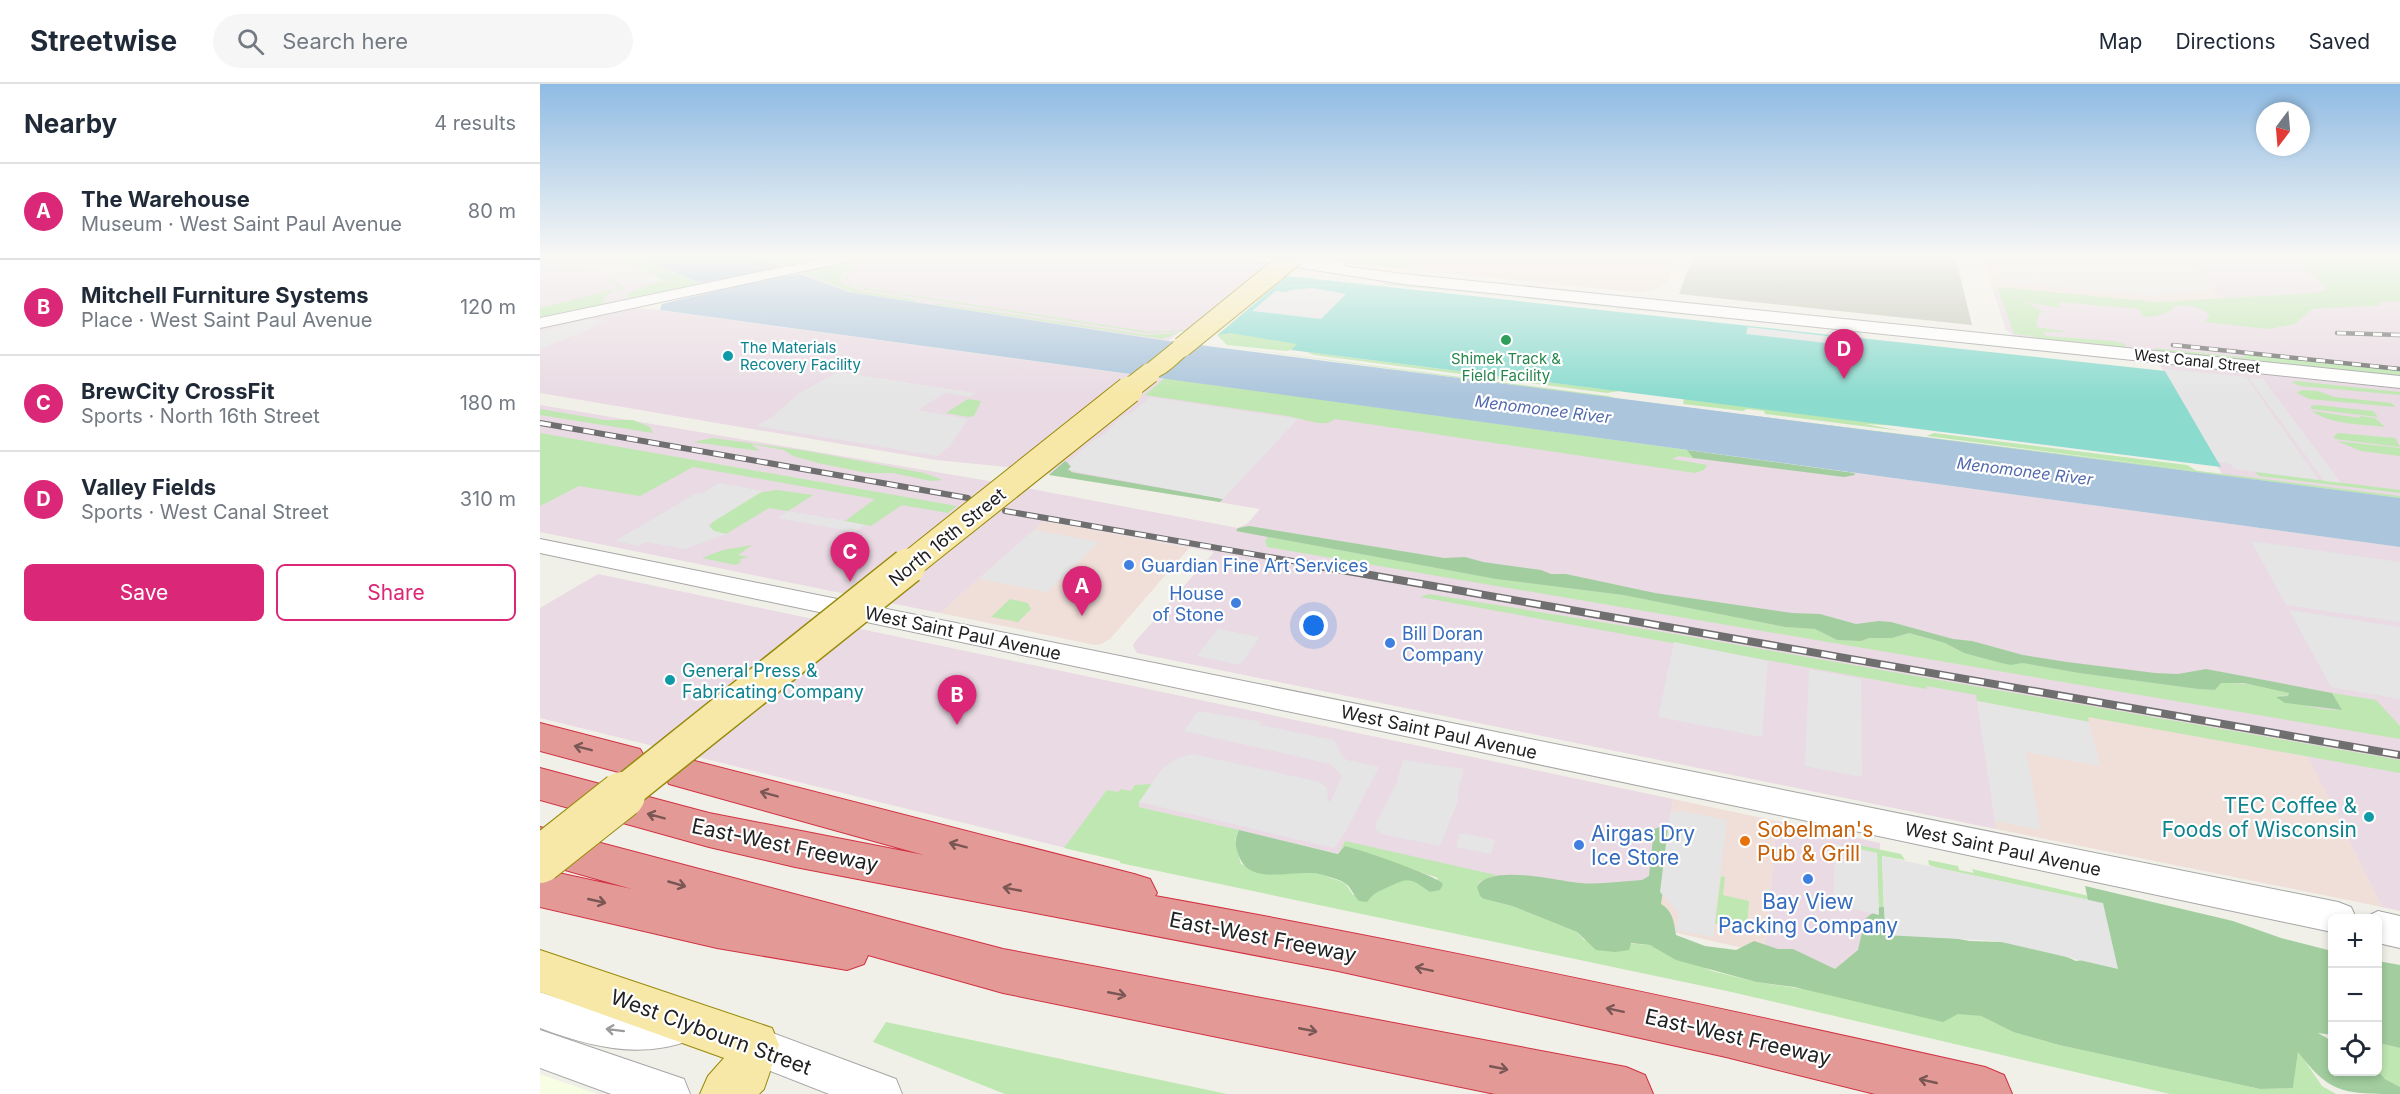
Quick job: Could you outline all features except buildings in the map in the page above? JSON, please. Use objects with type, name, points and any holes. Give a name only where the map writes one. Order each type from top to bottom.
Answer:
[{"type":"highway","points":[[540,737],[626,759]]},
{"type":"highway","points":[[683,773],[1017,860],[1338,950]]},
{"type":"highway","name":"East-West Freeway","points":[[540,784],[709,830],[795,849],[1338,950],[1714,1031],[1985,1094]]},
{"type":"highway","points":[[540,844],[948,957],[1059,983]]},
{"type":"highway","points":[[540,888],[717,928],[1059,983],[1626,1094]]},
{"type":"main road","name":"North 16th Street","points":[[540,860],[963,525],[1252,303]]},
{"type":"main road","name":"West Clybourn Street","points":[[540,971],[754,1045]]},
{"type":"main road","points":[[726,1094],[746,1071],[754,1045]]},
{"type":"street","points":[[540,323],[634,303]]},
{"type":"street","name":"West Canal Street","points":[[1673,303],[1967,333],[1994,340],[2400,382]]},
{"type":"street","name":"West Saint Paul Avenue","points":[[540,546],[2328,916]]},
{"type":"street","points":[[2382,928],[2400,932]]},
{"type":"street","points":[[540,1010],[577,1023],[624,1032],[694,1026]]},
{"type":"street","name":"West Clybourn Street","points":[[754,1045],[881,1094]]},
{"type":"street","points":[[540,1049],[669,1094]]},
{"type":"shaded area","points":[[540,303],[614,303],[540,318]]},
{"type":"shaded area","points":[[921,303],[1235,303],[1186,331],[1181,331],[1168,341]]},
{"type":"shaded area","points":[[1255,303],[1538,303],[2165,371],[2221,467],[1291,350],[1297,344],[1230,333],[1218,335]]},
{"type":"shaded area","points":[[1261,303],[1337,303],[1321,319],[1252,311]]},
{"type":"shaded area","points":[[1765,303],[1967,303],[1972,325]]},
{"type":"shaded area","points":[[1997,303],[2129,303],[2159,306],[2205,303],[2400,303],[2400,377],[2014,336],[2006,330]]},
{"type":"shaded area","points":[[2129,303],[2221,303],[2159,306]]},
{"type":"shaded area","points":[[635,307],[2400,547],[2400,911],[2382,907],[2302,744],[1976,688],[1996,829],[1137,653],[1133,646],[1134,643],[1214,552],[1044,521],[940,613],[540,532],[540,405],[989,481],[1238,528],[1248,523],[1260,509],[1007,467],[936,460],[540,393],[540,327]]},
{"type":"shaded area","points":[[589,319],[603,321],[593,326],[595,327],[540,349],[540,332]]},
{"type":"shaded area","points":[[1748,327],[1827,336],[1827,343],[1746,334]]},
{"type":"shaded area","points":[[2159,363],[2400,389],[2400,498],[2223,476]]},
{"type":"shaded area","points":[[2164,369],[2246,377],[2319,480],[2234,469],[2230,464],[2218,462]]},
{"type":"shaded area","points":[[838,372],[976,393],[970,397],[945,393],[918,410],[968,419],[950,446],[937,456],[756,426],[772,417],[798,394]]},
{"type":"shaded area","points":[[2249,378],[2263,379],[2341,483],[2324,481]]},
{"type":"shaded area","points":[[1150,397],[1298,419],[1223,499],[1068,470],[1071,466],[1069,462],[1091,442],[1106,433],[1122,416],[1132,413]]},
{"type":"shaded area","points":[[719,483],[763,491],[708,525],[714,531],[726,534],[685,549],[646,542],[639,546],[615,541],[697,493],[701,494]]},
{"type":"shaded area","points":[[788,511],[865,525],[855,532],[778,518]]},
{"type":"shaded area","points":[[1044,521],[1189,548],[1110,639],[1101,644],[1095,645],[940,613]]},
{"type":"shaded area","points":[[1034,530],[1099,542],[1047,592],[979,579]]},
{"type":"shaded area","points":[[2251,541],[2400,562],[2400,622],[2286,605]]},
{"type":"shaded area","points":[[598,574],[1673,799],[1655,928],[1139,807],[1086,853],[540,718],[540,608]]},
{"type":"shaded area","points":[[2289,610],[2400,627],[2400,699],[2331,687]]},
{"type":"shaded area","points":[[1218,629],[1260,637],[1240,665],[1197,656]]},
{"type":"shaded area","points":[[1674,642],[1768,661],[1762,737],[1658,717]]},
{"type":"shaded area","points":[[1809,669],[1861,679],[1862,777],[1805,766]]},
{"type":"shaded area","points":[[1975,688],[2303,744],[2382,907],[1996,829]]},
{"type":"shaded area","points":[[1977,701],[2089,722],[2100,766],[2026,752],[2041,830],[1995,821]]},
{"type":"shaded area","points":[[1198,711],[1262,722],[1260,725],[1334,740],[1342,756],[1347,760],[1379,767],[1346,831],[1334,848],[1139,802],[1162,769],[1175,759],[1192,754],[1320,782],[1327,788],[1328,801],[1331,801],[1342,776],[1331,764],[1184,731]]},
{"type":"shaded area","points":[[1403,760],[1464,769],[1458,791],[1458,801],[1440,846],[1381,834],[1376,830],[1376,823],[1396,784]]},
{"type":"shaded area","points":[[1673,799],[1777,821],[1765,953],[1655,928]]},
{"type":"shaded area","points":[[1681,811],[1727,820],[1713,937],[1675,930],[1679,913],[1660,892],[1670,812]]},
{"type":"shaded area","points":[[1777,821],[1880,843],[1883,935],[1863,976],[1765,953]]},
{"type":"shaded area","points":[[1460,833],[1495,840],[1491,854],[1456,847]]},
{"type":"shaded area","points":[[1835,844],[1877,853],[1879,915],[1833,904]]},
{"type":"shaded area","points":[[1882,856],[2103,903],[2118,969],[1997,941],[1885,935]]},
{"type":"shaded area","points":[[540,1074],[597,1094],[540,1094]]},
{"type":"green space","points":[[559,303],[608,303],[606,305],[540,318],[548,315],[540,317],[540,308]]},
{"type":"green space","points":[[954,303],[1151,332],[1186,330],[1213,334],[1186,331],[1148,333]]},
{"type":"green space","points":[[1255,303],[1279,303],[1302,341],[1294,349],[1286,351],[1227,345],[1217,335]]},
{"type":"green space","points":[[2003,303],[2027,303],[2043,312],[2039,314],[2036,327],[2070,332],[2043,332],[2046,336],[2114,341],[2125,344],[2126,348],[2034,339],[2033,336],[2014,334]]},
{"type":"green space","points":[[2032,303],[2059,303],[2061,308]]},
{"type":"green space","points":[[2071,303],[2381,303],[2381,305],[2312,309],[2295,324],[2268,329],[2205,322],[2210,315],[2198,308],[2185,305],[2176,306],[2161,315],[2151,317],[2143,316],[2139,309]]},
{"type":"green space","points":[[931,304],[1147,335],[1178,333],[1162,339]]},
{"type":"green space","points":[[1206,344],[1608,396],[1618,399]]},
{"type":"green space","points":[[2154,348],[2244,357],[2243,354],[2400,371],[2400,377],[2157,351]]},
{"type":"green space","points":[[1306,352],[1619,391],[1607,393],[1314,355]]},
{"type":"green space","points":[[1165,378],[1687,450],[1693,458],[1679,456],[1672,459],[1707,465],[1704,470],[1695,473],[1335,419],[1328,423],[1318,423],[1288,416],[1145,395]]},
{"type":"green space","points":[[2291,382],[2400,392],[2400,395],[2300,386]]},
{"type":"green space","points":[[2302,390],[2318,391],[2334,397],[2391,403],[2396,407],[2309,399],[2297,393]]},
{"type":"green space","points":[[968,399],[981,401],[974,416],[946,413]]},
{"type":"green space","points":[[1618,399],[2400,496],[2400,498]]},
{"type":"green space","points":[[1684,399],[1902,426],[1865,424],[1902,431],[1765,414],[1764,411],[1747,409],[1743,411],[1683,404]]},
{"type":"green space","points":[[2311,406],[2373,411],[2378,417],[2311,409]]},
{"type":"green space","points":[[540,409],[605,420],[633,420],[650,427],[653,433],[540,415]]},
{"type":"green space","points":[[2312,411],[2375,418],[2385,427],[2337,421]]},
{"type":"green space","points":[[540,433],[957,506],[948,513],[902,505],[871,526],[845,521],[875,499],[693,467],[640,496],[579,486],[540,506]]},
{"type":"green space","points":[[1934,433],[2187,465],[2197,471],[1927,436]]},
{"type":"green space","points":[[2338,433],[2395,438],[2400,447],[2335,439],[2334,436]]},
{"type":"green space","points":[[713,438],[807,451],[924,473],[943,480],[931,481],[893,473],[868,473],[818,463],[793,456],[784,450],[751,444],[760,451],[693,442]]},
{"type":"green space","points":[[2337,441],[2400,448],[2400,456],[2361,451]]},
{"type":"green space","points":[[1687,450],[1854,473],[1855,475],[1844,477],[1693,458]]},
{"type":"green space","points":[[1065,461],[1071,465],[1071,472],[1223,499],[1220,502],[1049,475]]},
{"type":"green space","points":[[2255,472],[2400,490],[2400,493],[2259,476]]},
{"type":"green space","points":[[777,490],[813,495],[788,511],[769,508],[726,534],[709,527],[714,520],[756,493]]},
{"type":"green space","points":[[1249,526],[1444,558],[1465,557],[1483,562],[1541,570],[1551,574],[1566,574],[1655,593],[1792,613],[1820,614],[1856,624],[1891,622],[2023,655],[2067,662],[2155,673],[2178,674],[2206,669],[2332,693],[2342,710],[2285,703],[2276,697],[2288,696],[2289,693],[2244,683],[2221,683],[2215,690],[2198,689],[2022,663],[2011,665],[1964,653],[1945,643],[1909,633],[1892,638],[1869,638],[1861,641],[1837,640],[1815,629],[1785,627],[1623,595],[1496,579],[1236,531],[1238,528]]},
{"type":"green space","points":[[1268,537],[1496,579],[1623,595],[1785,627],[1815,629],[1837,640],[1861,641],[1869,638],[1892,638],[1909,633],[1945,643],[1964,653],[2001,663],[2022,663],[2198,689],[2214,690],[2221,683],[2256,685],[2289,693],[2289,696],[2278,695],[2301,704],[2325,709],[2341,710],[2332,693],[2376,700],[2400,726],[2400,739],[1267,547],[1265,541]]},
{"type":"green space","points":[[752,545],[738,555],[748,557],[738,560],[742,561],[736,565],[702,558],[723,550]]},
{"type":"green space","points":[[1429,594],[1680,635],[2400,760],[2400,773],[2088,717],[2089,722],[1977,701],[1976,695],[1927,686],[1927,689],[1921,688],[1420,597]]},
{"type":"green space","points":[[1010,599],[1028,603],[1031,609],[1018,622],[991,617]]},
{"type":"green space","points":[[1152,784],[1139,802],[1139,807],[1239,830],[1235,840],[1241,864],[1273,875],[1305,872],[1320,874],[1345,883],[1353,895],[1373,893],[1406,879],[1431,892],[1438,878],[1352,848],[1339,854],[1345,841],[1496,875],[1479,882],[1484,899],[1512,906],[1577,932],[1584,940],[1650,945],[1712,971],[1756,982],[1981,1016],[2013,1032],[2059,1045],[2260,1089],[2293,1088],[2298,1051],[2322,1086],[2336,1094],[2170,1094],[1727,991],[1120,863],[1120,861],[1064,848],[1107,790],[1131,791],[1135,785]]},
{"type":"green space","points":[[1660,827],[1672,833],[1661,904],[1674,921],[1676,935],[1705,946],[1736,950],[1754,941],[1778,949],[1793,949],[1835,969],[1858,950],[1865,919],[1880,907],[1891,907],[1937,935],[1970,941],[2036,943],[2076,961],[2089,959],[2098,945],[2085,886],[2233,921],[2281,938],[2328,950],[2328,1034],[2318,1033],[2328,1039],[2328,1076],[2382,1076],[2400,1087],[2400,1094],[2352,1092],[2340,1089],[2320,1076],[2298,1052],[2293,1088],[2260,1089],[2059,1045],[2013,1032],[1981,1016],[1958,1014],[1943,1022],[1794,987],[1756,982],[1676,960],[1650,945],[1631,943],[1629,950],[1615,952],[1596,950],[1577,932],[1480,896],[1477,887],[1484,880],[1495,876],[1525,875],[1580,883],[1642,880],[1649,876],[1654,829]]},
{"type":"green space","points":[[1239,830],[1338,854],[1345,846],[1416,870],[1443,884],[1440,890],[1430,892],[1413,881],[1405,880],[1378,892],[1367,902],[1359,901],[1345,883],[1319,874],[1274,875],[1253,871],[1239,856],[1236,840]]},
{"type":"green space","points":[[1854,844],[1901,854],[1905,860],[1882,856],[1884,916],[1879,915],[1877,853],[1854,848]]},
{"type":"green space","points":[[1928,860],[1958,866],[1959,870],[1974,873],[1972,869],[2102,899],[2103,903],[1938,868],[1929,865]]},
{"type":"green space","points":[[1721,876],[1725,877],[1723,895],[1749,901],[1747,928],[1729,929],[1715,923]]},
{"type":"green space","points":[[2382,962],[2400,965],[2400,1048],[2382,1044]]},
{"type":"green space","points":[[886,1022],[1227,1094],[1005,1094],[873,1042]]},
{"type":"green space","points":[[2382,1044],[2400,1048],[2400,1087],[2382,1076]]},
{"type":"water","name":"Menomonee River","points":[[921,303],[1168,341],[2400,498],[2400,547],[660,310],[662,304]]},
{"type":"railway","points":[[2337,333],[2400,335]]},
{"type":"railway","points":[[2173,345],[2400,369]]},
{"type":"railway","points":[[540,423],[968,498]]},
{"type":"railway","points":[[1005,511],[1327,567]]},
{"type":"railway","points":[[1319,566],[2400,755]]},
{"type":"place","name":"Shimek Track & Field Facility","points":[[1506,340]]},
{"type":"place","name":"The Materials Recovery Facility","points":[[728,356]]},
{"type":"place","name":"Valley Fields","points":[[1844,379]]},
{"type":"place","name":"Guardian Fine Art Services","points":[[1129,565]]},
{"type":"place","name":"BrewCity CrossFit","points":[[850,582]]},
{"type":"place","name":"House of Stone","points":[[1236,603]]},
{"type":"place","name":"The Warehouse","points":[[1082,616]]},
{"type":"place","name":"Bill Doran Company","points":[[1390,643]]},
{"type":"place","name":"General Press & Fabricating Company","points":[[670,680]]},
{"type":"place","name":"Mitchell Furniture Systems","points":[[957,725]]},
{"type":"place","name":"TEC Coffee & Foods of Wisconsin","points":[[2369,817]]},
{"type":"place","name":"Sobelman's Pub & Grill","points":[[1745,841]]},
{"type":"place","name":"Airgas Dry Ice Store","points":[[1579,845]]},
{"type":"place","name":"Bay View Packing Company","points":[[1808,879]]}]
